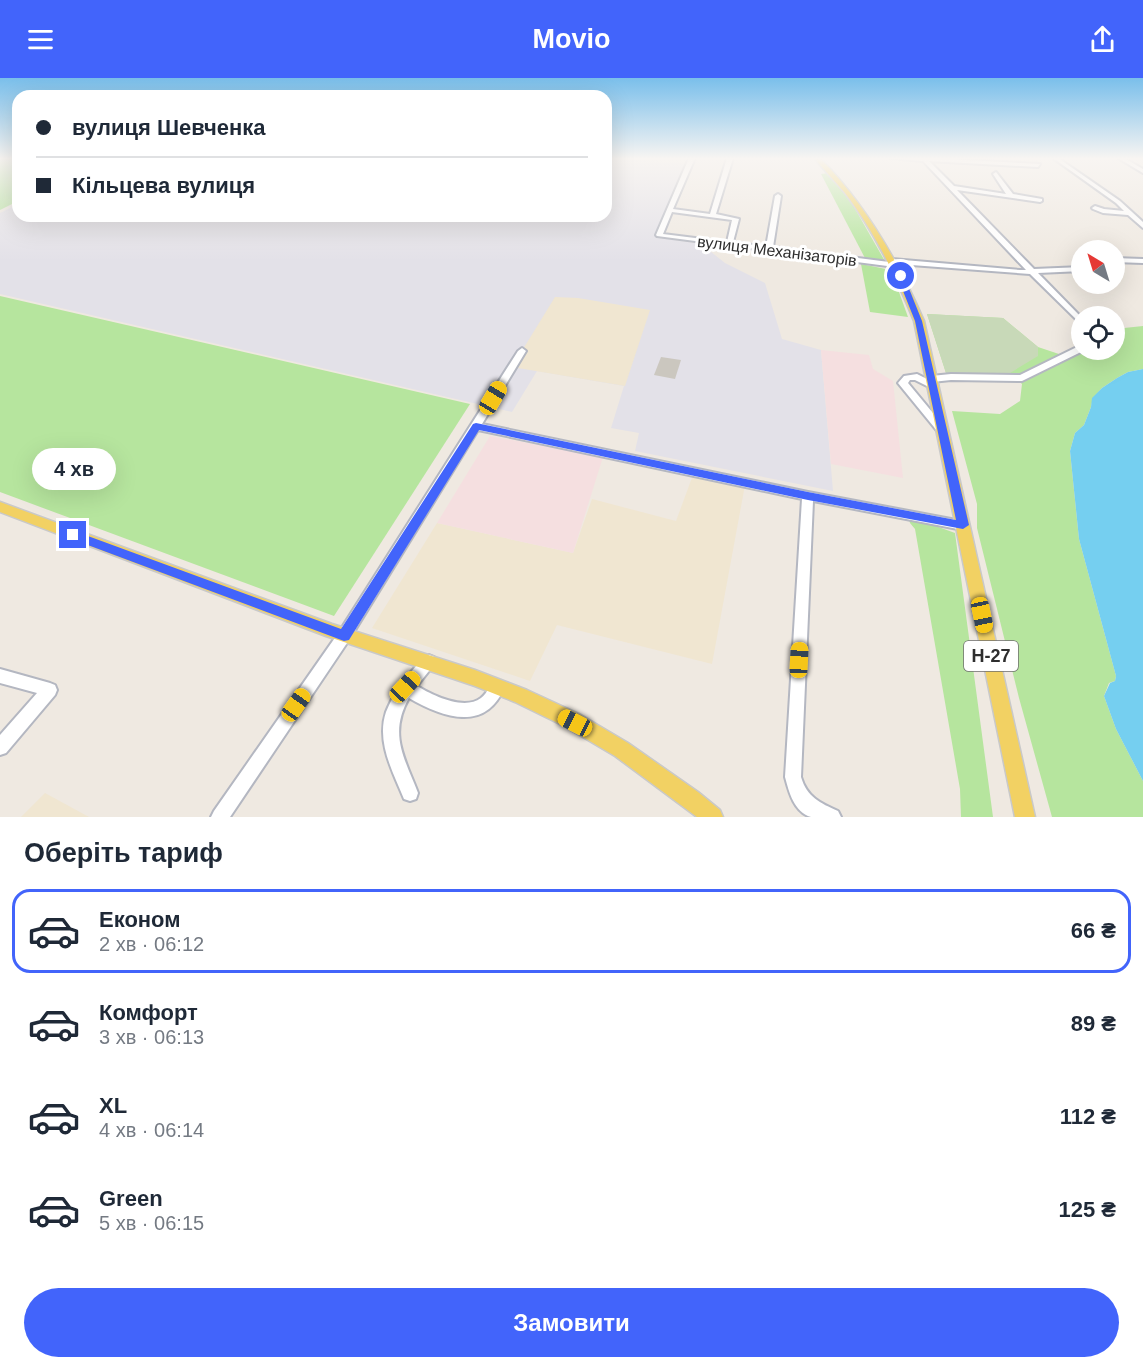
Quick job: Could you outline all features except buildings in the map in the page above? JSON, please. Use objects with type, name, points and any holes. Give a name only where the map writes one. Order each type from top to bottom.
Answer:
[{"type":"main road","name":"Н-27","points":[[849,192],[894,263],[919,321],[1025,817]]},
{"type":"main road","points":[[0,507],[344,636],[429,662],[521,696],[610,742],[681,791],[712,817]]},
{"type":"street","points":[[677,192],[670,210],[736,219],[729,245]]},
{"type":"street","points":[[712,216],[719,192]]},
{"type":"street","points":[[958,192],[1071,312]]},
{"type":"street","points":[[990,192],[1040,200]]},
{"type":"street","points":[[1104,192],[1143,226]]},
{"type":"street","points":[[769,250],[778,196]]},
{"type":"street","points":[[1095,208],[1129,213]]},
{"type":"street","name":"вулиця Механізаторів","points":[[670,210],[659,235],[769,250],[894,263],[992,270],[1071,269]]},
{"type":"street","points":[[1125,260],[1143,261]]},
{"type":"street","points":[[220,817],[344,636],[522,351]]},
{"type":"street","points":[[942,430],[903,383],[907,378],[917,377],[932,383],[951,377],[1022,378],[1071,354]]},
{"type":"street","points":[[480,420],[808,496],[963,525]]},
{"type":"street","points":[[808,496],[793,777],[797,794],[808,807],[832,817]]},
{"type":"street","points":[[410,793],[392,749],[390,721],[405,687],[429,662]]},
{"type":"street","points":[[0,676],[50,690],[0,747]]},
{"type":"street","points":[[405,687],[420,697],[443,706],[471,711],[484,706],[497,688]]},
{"type":"shaded area","points":[[612,192],[674,192],[655,237],[701,244],[725,263],[765,283],[782,339],[821,350],[833,491],[635,451],[639,433],[611,428],[624,386],[537,371],[512,412],[0,294],[0,213],[12,207],[12,222],[612,222]]},
{"type":"shaded area","points":[[555,297],[578,298],[650,310],[625,386],[512,367]]},
{"type":"shaded area","points":[[821,350],[869,355],[873,369],[893,381],[903,478],[831,464]]},
{"type":"shaded area","points":[[490,436],[603,457],[573,553],[437,523]]},
{"type":"shaded area","points":[[693,475],[745,485],[712,664],[557,625],[530,681],[372,628],[437,523],[573,553],[592,499],[676,521]]},
{"type":"shaded area","points":[[45,793],[89,817],[21,817]]},
{"type":"green space","points":[[0,192],[12,192],[12,204],[0,210]]},
{"type":"green space","points":[[831,192],[846,193],[886,263],[866,260]]},
{"type":"green space","points":[[861,264],[891,270],[908,317],[870,312]]},
{"type":"green space","points":[[0,296],[470,404],[334,616],[0,492]]},
{"type":"green space","points":[[927,314],[1003,318],[1038,347],[1059,354],[1071,355],[1071,360],[1125,360],[1125,328],[1143,326],[1143,369],[1128,372],[1117,378],[1102,388],[1093,398],[1084,425],[1075,433],[1070,451],[1079,539],[1116,676],[1115,681],[1109,683],[1104,696],[1116,729],[1143,781],[1143,817],[1052,817],[1019,698],[977,528],[977,504],[952,411],[1000,414],[1020,401],[1022,384],[1010,373],[946,373]]},
{"type":"green space","points":[[927,314],[1003,318],[1038,347],[1038,356],[1010,373],[946,373]]},
{"type":"green space","points":[[908,516],[955,533],[993,817],[961,817],[960,789],[915,529]]},
{"type":"water","points":[[1143,369],[1143,781],[1116,729],[1104,696],[1116,676],[1079,539],[1070,451],[1075,433],[1084,425],[1092,398],[1117,378],[1128,372]]},
{"type":"route","points":[[73,535],[344,636],[476,426],[808,496],[963,525],[919,321],[901,276]]}]
